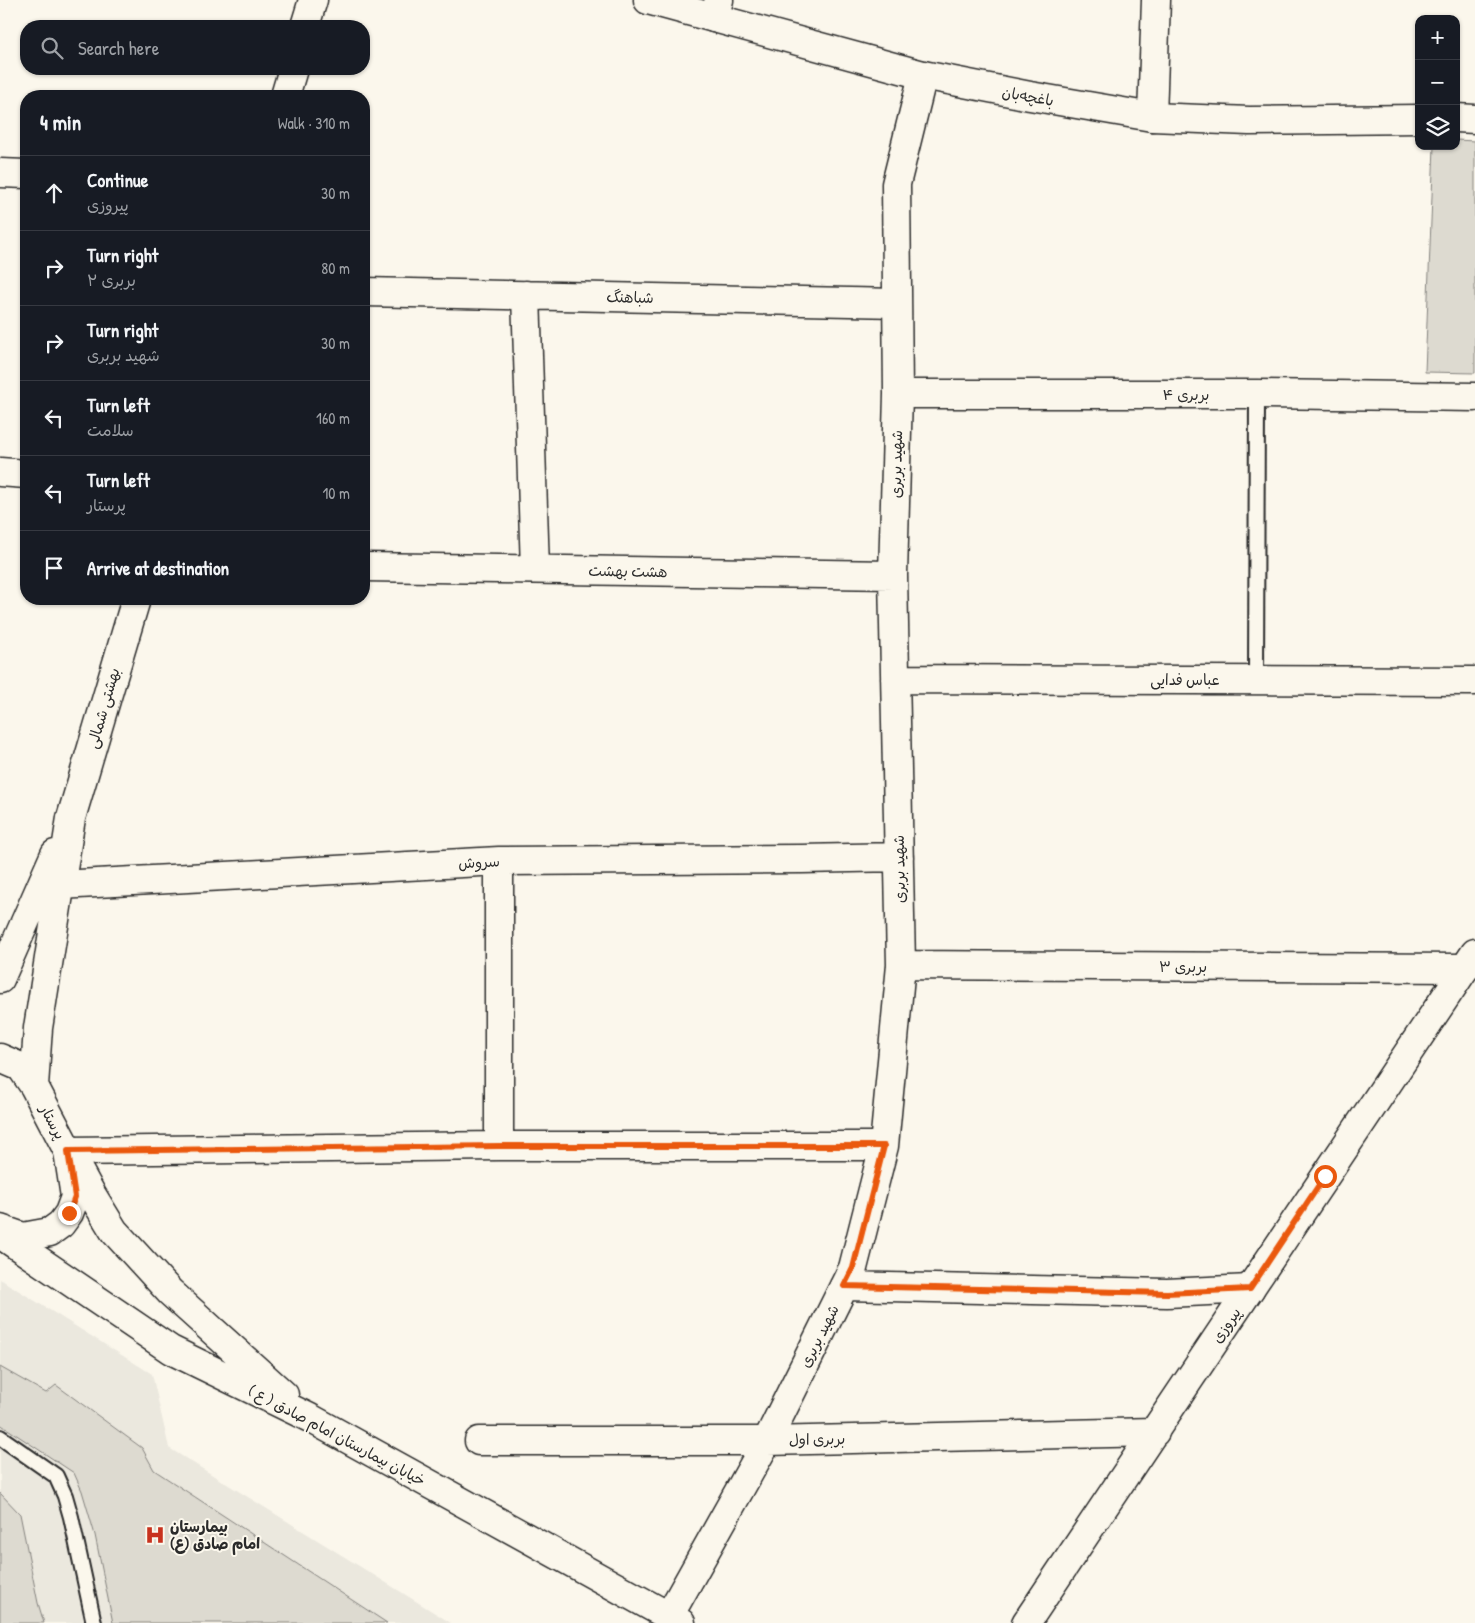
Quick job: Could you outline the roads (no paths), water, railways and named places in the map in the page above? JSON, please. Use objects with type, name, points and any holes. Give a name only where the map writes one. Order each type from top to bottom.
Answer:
[{"type":"street","points":[[307,20],[313,0]]},
{"type":"street","name":"باغچه‌بان","points":[[648,0],[717,9],[923,75],[1152,117],[1249,121],[1415,119]]},
{"type":"street","points":[[1152,117],[1156,0]]},
{"type":"street","points":[[286,90],[291,75]]},
{"type":"street","name":"شهید بربری","points":[[675,1620],[853,1268],[884,1146],[901,965],[893,575],[898,394],[896,184],[923,75]]},
{"type":"street","points":[[1460,118],[1475,119]]},
{"type":"street","points":[[0,172],[20,174]]},
{"type":"street","name":"شباهنگ","points":[[370,292],[897,303]]},
{"type":"street","points":[[526,295],[535,569]]},
{"type":"street","name":"بربری ۴","points":[[898,394],[1257,394],[1475,397]]},
{"type":"street","points":[[0,472],[20,474]]},
{"type":"street","name":"هشت بهشت","points":[[370,566],[893,575]]},
{"type":"street","name":"بهشتی شمالی","points":[[71,818],[134,605]]},
{"type":"street","name":"عباس فدایی","points":[[895,679],[1475,681]]},
{"type":"street","points":[[34,1086],[38,1028],[71,818]]},
{"type":"street","points":[[0,979],[71,818]]},
{"type":"street","name":"سروش","points":[[60,885],[499,861],[802,859],[899,856]]},
{"type":"street","points":[[499,861],[499,1146]]},
{"type":"street","name":"بربری ۳","points":[[901,965],[1470,960]]},
{"type":"street","name":"پیروزی","points":[[1026,1623],[1470,960]]},
{"type":"street","name":"پرستار","points":[[0,1058],[21,1067],[34,1086],[68,1151],[75,1197],[69,1213],[61,1224],[50,1232],[23,1237],[0,1229]]},
{"type":"street","points":[[310,1418],[170,1292],[114,1231],[68,1151],[499,1146],[884,1146]]},
{"type":"street","name":"خیابان بیمارستان امام صادق ( ع )","points":[[0,1234],[171,1350],[310,1418],[675,1620]]},
{"type":"street","points":[[844,1286],[1167,1293],[1250,1289]]},
{"type":"street","name":"بربری اول","points":[[478,1441],[766,1440],[1155,1432]]},
{"type":"lane","points":[[1256,680],[1257,394]]},
{"type":"lane","points":[[0,1437],[56,1476],[65,1496],[71,1517],[94,1623]]},
{"type":"place","name":"بیمارستان امام صادق (ع)","points":[[155,1535]]}]
